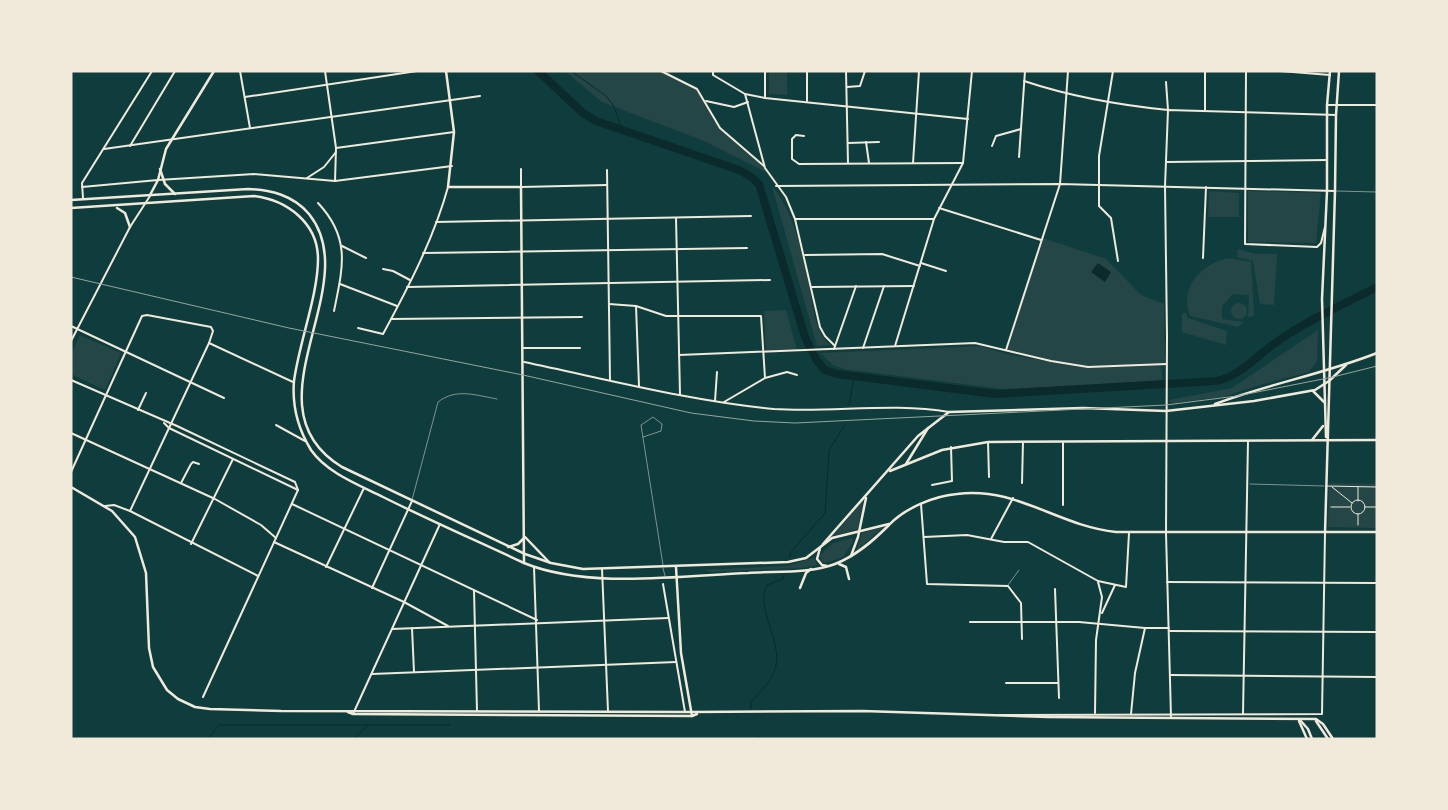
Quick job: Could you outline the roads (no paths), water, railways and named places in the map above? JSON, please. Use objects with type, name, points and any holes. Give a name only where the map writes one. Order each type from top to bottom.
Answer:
[{"type":"main road","points":[[150,195],[158,180],[163,154],[214,71]]},
{"type":"main road","points":[[446,71],[454,132],[452,166],[448,187],[521,187],[524,362],[524,563]]},
{"type":"main road","points":[[1326,439],[1329,424],[1331,294],[1336,190],[1336,104],[1339,71]]},
{"type":"main road","points":[[1325,533],[1326,439],[1324,425],[1322,299],[1327,191],[1327,104],[1330,73]]},
{"type":"main road","points":[[160,169],[164,180],[175,194]]},
{"type":"main road","points":[[71,200],[260,189],[286,196],[304,209],[319,231],[325,252],[323,280],[302,381],[302,403],[308,428],[316,444],[328,457],[342,467],[507,547],[551,563],[583,569],[788,562],[801,560],[818,550],[832,538],[889,524]]},
{"type":"main road","points":[[71,208],[114,207],[254,196],[272,199],[292,209],[310,230],[318,253],[316,278],[294,382],[296,417],[307,442],[324,464],[408,510],[524,563],[564,575],[603,578],[677,576],[812,569],[842,563],[846,566],[849,579]]},
{"type":"main road","points":[[114,207],[125,213],[130,227]]},
{"type":"main road","points":[[1211,406],[1247,392],[1346,365],[1377,353]]},
{"type":"main road","points":[[827,566],[822,565],[817,558],[818,550],[918,436],[950,412],[1084,408],[1166,411],[1211,406],[1313,391],[1324,385],[1346,365]]},
{"type":"main road","points":[[1313,391],[1324,402]]},
{"type":"main road","points":[[1312,440],[1324,425]]},
{"type":"main road","points":[[905,465],[929,427]]},
{"type":"main road","points":[[888,471],[951,447],[988,442],[1377,440]]},
{"type":"main road","points":[[71,487],[105,506],[128,526],[140,549],[146,573],[151,661],[162,684],[173,695],[195,707],[210,710],[347,711],[355,709],[699,713],[863,711],[1316,720],[1323,724],[1333,739]]},
{"type":"main road","points":[[835,564],[864,548],[889,524],[910,509],[944,496],[969,492],[997,494],[1013,498],[1074,523],[1104,531],[1129,533],[1377,532]]},
{"type":"main road","points":[[851,556],[860,530],[866,496]]},
{"type":"main road","points":[[507,547],[518,544],[525,537]]},
{"type":"main road","points":[[525,537],[551,563]]},
{"type":"main road","points":[[676,567],[681,653],[692,716]]},
{"type":"main road","points":[[800,588],[803,578],[812,569]]},
{"type":"main road","points":[[347,711],[353,714],[685,716],[699,713]]},
{"type":"main road","points":[[1298,720],[1308,739]]},
{"type":"main road","points":[[1298,720],[1308,729],[1312,739]]},
{"type":"main road","points":[[1316,720],[1328,739]]},
{"type":"street","points":[[83,200],[83,181],[152,71]]},
{"type":"street","points":[[130,146],[175,71]]},
{"type":"street","points":[[240,71],[250,128]]},
{"type":"street","points":[[325,71],[336,148],[335,181]]},
{"type":"street","points":[[244,97],[417,71]]},
{"type":"street","points":[[661,71],[694,86],[720,128],[764,166]]},
{"type":"street","points":[[713,71],[713,75],[745,94],[765,98],[968,119]]},
{"type":"street","points":[[765,71],[765,98]]},
{"type":"street","points":[[807,71],[807,101]]},
{"type":"street","points":[[846,71],[848,163]]},
{"type":"street","points":[[847,87],[860,86],[866,71]]},
{"type":"street","points":[[913,163],[919,71]]},
{"type":"street","points":[[895,346],[934,219],[963,163],[972,71]]},
{"type":"street","points":[[1019,158],[1024,71]]},
{"type":"street","points":[[1006,350],[1040,240],[1060,184],[1068,71]]},
{"type":"street","points":[[1113,71],[1099,156],[1098,184],[1099,206],[1111,218],[1118,261]]},
{"type":"street","points":[[1205,71],[1205,111]]},
{"type":"street","points":[[1246,71],[1245,244],[1317,247],[1321,243],[1326,226]]},
{"type":"street","points":[[1280,71],[1330,73]]},
{"type":"street","points":[[1024,81],[1066,95],[1107,104],[1168,110],[1336,115]]},
{"type":"street","points":[[1166,82],[1168,110],[1165,186],[1166,532],[1171,718]]},
{"type":"street","points":[[745,94],[764,166],[776,186],[786,197],[795,219],[805,255],[820,327],[825,336],[835,346]]},
{"type":"street","points":[[104,149],[480,96]]},
{"type":"street","points":[[705,101],[734,107],[748,102]]},
{"type":"street","points":[[1327,104],[1377,105]]},
{"type":"street","points":[[992,146],[996,136],[1021,129]]},
{"type":"street","points":[[336,148],[454,132]]},
{"type":"street","points":[[804,136],[794,136],[792,139],[792,157],[796,163],[963,163]]},
{"type":"street","points":[[866,142],[869,163]]},
{"type":"street","points":[[848,143],[879,142]]},
{"type":"street","points":[[306,178],[324,167],[336,152]]},
{"type":"street","points":[[1166,162],[1327,160]]},
{"type":"street","points":[[82,187],[254,174],[335,181],[452,166]]},
{"type":"street","points":[[521,169],[521,187],[607,185]]},
{"type":"street","points":[[607,170],[610,380]]},
{"type":"street","points":[[776,186],[1098,184],[1336,190]]},
{"type":"street","points":[[1203,258],[1206,186]]},
{"type":"street","points":[[358,328],[383,334],[407,287],[436,222],[448,187]]},
{"type":"street","points":[[71,341],[130,227],[150,195]]},
{"type":"street","points":[[318,202],[335,224],[342,246],[343,260],[334,311]]},
{"type":"street","points":[[939,208],[1040,240]]},
{"type":"street","points":[[436,222],[751,216]]},
{"type":"street","points":[[676,218],[680,394]]},
{"type":"street","points":[[795,219],[934,219]]},
{"type":"street","points":[[342,246],[366,258]]},
{"type":"street","points":[[422,253],[522,253],[747,248]]},
{"type":"street","points":[[805,255],[882,254],[946,271]]},
{"type":"street","points":[[383,269],[393,271],[410,280]]},
{"type":"street","points":[[407,287],[770,280]]},
{"type":"street","points":[[340,284],[397,306]]},
{"type":"street","points":[[812,286],[914,286]]},
{"type":"street","points":[[834,349],[856,286]]},
{"type":"street","points":[[863,348],[884,286]]},
{"type":"street","points":[[609,304],[636,306],[660,315],[761,316],[765,377]]},
{"type":"street","points":[[636,306],[639,386]]},
{"type":"street","points":[[71,472],[144,315],[212,328],[209,343],[130,511]]},
{"type":"street","points":[[391,319],[582,317]]},
{"type":"street","points":[[71,326],[224,398]]},
{"type":"street","points":[[209,343],[294,382]]},
{"type":"street","points":[[679,355],[975,344],[1051,361],[1088,367],[1166,364]]},
{"type":"street","points":[[523,348],[580,348]]},
{"type":"street","points":[[524,362],[715,401],[775,409],[922,409],[950,412]]},
{"type":"street","points":[[715,401],[717,372]]},
{"type":"street","points":[[724,402],[765,377],[787,372],[797,374]]},
{"type":"street","points":[[71,380],[295,482],[298,490],[203,697]]},
{"type":"street","points":[[138,410],[146,393]]},
{"type":"street","points":[[163,422],[169,428],[298,490]]},
{"type":"street","points":[[276,425],[307,442]]},
{"type":"street","points":[[71,433],[214,499],[261,525],[276,538]]},
{"type":"street","points":[[1243,715],[1248,441]]},
{"type":"street","points":[[988,442],[989,477]]},
{"type":"street","points":[[1022,483],[1023,442]]},
{"type":"street","points":[[1063,442],[1063,505]]},
{"type":"street","points":[[932,485],[952,481],[951,447]]},
{"type":"street","points":[[191,544],[235,454]]},
{"type":"street","points":[[181,483],[190,464],[193,462],[199,464]]},
{"type":"street","points":[[1326,486],[1377,486]]},
{"type":"street","points":[[1331,486],[1352,504]]},
{"type":"street","points":[[1358,486],[1358,501]]},
{"type":"street","points":[[326,567],[364,487]]},
{"type":"street","points":[[991,539],[1013,498]]},
{"type":"street","points":[[372,588],[412,501]]},
{"type":"street","points":[[1358,501],[1352,504],[1351,507],[1353,512],[1358,514]]},
{"type":"street","points":[[1358,501],[1362,502],[1365,507]]},
{"type":"street","points":[[292,504],[538,621]]},
{"type":"street","points":[[922,504],[927,584],[1008,586],[1021,603],[1022,639]]},
{"type":"street","points":[[105,506],[114,505],[130,511],[258,577]]},
{"type":"street","points":[[1331,507],[1351,507]]},
{"type":"street","points":[[1365,507],[1377,507]]},
{"type":"street","points":[[1358,514],[1365,507]]},
{"type":"street","points":[[1358,514],[1358,525]]},
{"type":"street","points":[[353,714],[440,524]]},
{"type":"street","points":[[924,537],[967,535],[1028,542],[1098,580],[1128,586],[1129,533]]},
{"type":"street","points":[[994,715],[1095,713],[1322,714],[1325,533]]},
{"type":"street","points":[[274,542],[404,602],[449,626]]},
{"type":"street","points":[[534,567],[538,621],[539,711]]},
{"type":"street","points":[[602,569],[608,711]]},
{"type":"street","points":[[1098,580],[1102,592],[1102,615]]},
{"type":"street","points":[[1167,582],[1377,583]]},
{"type":"street","points":[[663,584],[685,716]]},
{"type":"street","points":[[1095,713],[1096,640],[1099,623],[1116,585]]},
{"type":"street","points":[[1056,589],[1059,698]]},
{"type":"street","points":[[474,591],[477,711]]},
{"type":"street","points":[[392,629],[475,626],[538,621],[604,621],[668,618]]},
{"type":"street","points":[[970,622],[1099,623],[1145,628],[1245,631],[1377,632]]},
{"type":"street","points":[[412,628],[414,672]]},
{"type":"street","points":[[1131,714],[1135,673],[1145,628]]},
{"type":"street","points":[[372,674],[676,662]]},
{"type":"street","points":[[1171,676],[1377,677]]},
{"type":"street","points":[[1006,683],[1059,684]]},
{"type":"lane","points":[[1336,190],[1377,192]]},
{"type":"lane","points":[[412,501],[438,402],[452,393],[497,399]]},
{"type":"lane","points":[[643,437],[662,431],[662,424],[659,420],[648,418],[641,425],[665,576]]},
{"type":"lane","points":[[1247,484],[1326,486]]},
{"type":"lane","points":[[1008,586],[1019,570]]},
{"type":"waterway","points":[[538,71],[583,113],[596,121],[739,170],[759,184],[805,337],[817,361],[825,370],[837,374],[995,394],[1217,381],[1242,369],[1270,346],[1301,326],[1377,287]]},
{"type":"waterway","points":[[571,71],[606,96],[613,105],[623,131]]},
{"type":"waterway","points":[[849,405],[854,378]]},
{"type":"waterway","points":[[790,557],[791,552],[825,513],[829,450],[845,425]]},
{"type":"waterway","points":[[751,709],[751,702],[764,688],[774,672],[777,661],[774,639],[764,605],[764,595],[767,585],[783,579],[784,575]]},
{"type":"waterway","points":[[208,739],[219,725],[450,725]]},
{"type":"waterway","points":[[354,739],[368,725]]},
{"type":"waterway","points":[[757,735],[759,739]]},
{"type":"railway","points":[[71,277],[289,328],[523,375],[691,413],[754,421],[795,423],[1166,405],[1237,396],[1333,377],[1377,366]]}]
